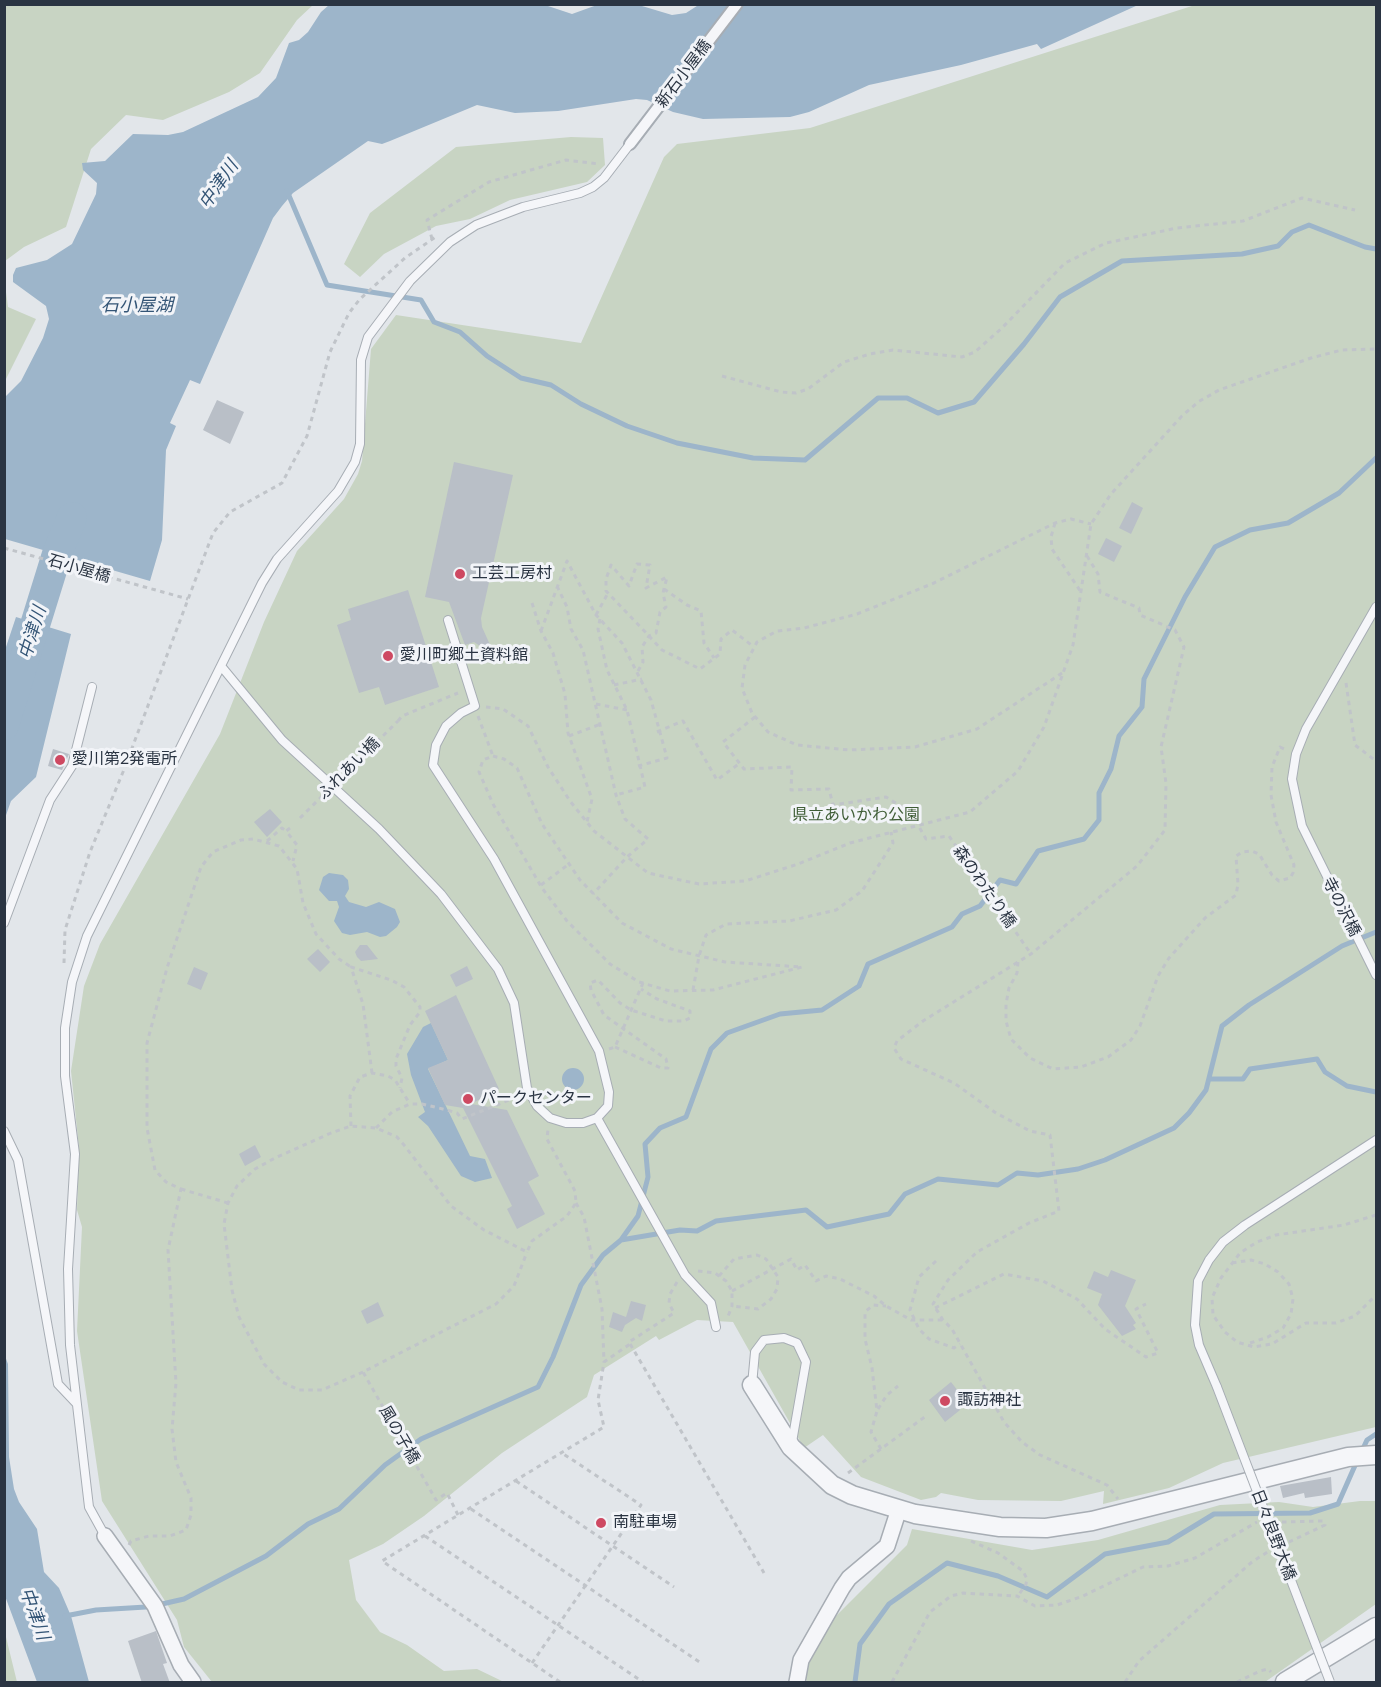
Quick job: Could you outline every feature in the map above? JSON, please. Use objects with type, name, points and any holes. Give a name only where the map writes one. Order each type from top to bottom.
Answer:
[{"type":"street","name":"新石小屋橋","points":[[630,144],[737,4]]},
{"type":"street","points":[[752,1385],[791,1448],[832,1485],[852,1496],[899,1509],[1000,1527],[1046,1528],[1123,1515],[1348,1457],[1374,1455]]},
{"type":"street","points":[[797,1683],[801,1660],[842,1588],[849,1578],[887,1546],[899,1509]]},
{"type":"street","points":[[105,1536],[155,1606],[181,1665],[193,1683]]},
{"type":"street","points":[[1285,1683],[1377,1627]]},
{"type":"lane","points":[[105,1536],[89,1507],[70,1345],[68,1269],[75,1154],[65,1076],[65,1028],[72,982],[87,936],[261,583],[277,559],[348,476],[360,444],[363,349],[369,337],[410,281],[435,255],[476,225],[523,207],[580,194],[598,184],[630,144]]},
{"type":"lane","name":"寺の沢橋","points":[[1377,607],[1305,729],[1296,754],[1292,779],[1295,803],[1302,826],[1323,872],[1377,975]]},
{"type":"lane","points":[[221,666],[282,740],[379,828],[441,894],[498,969],[514,1003],[527,1088],[537,1106],[550,1118],[566,1123],[583,1123],[597,1118],[608,1106],[609,1092],[599,1051],[494,859],[433,765],[436,745],[446,726],[461,713],[475,706],[448,620]]},
{"type":"lane","points":[[4,923],[50,800],[72,766],[92,687]]},
{"type":"lane","points":[[597,1118],[685,1275],[711,1303],[716,1327]]},
{"type":"lane","points":[[4,1131],[18,1160],[58,1384],[76,1402]]},
{"type":"lane","name":"日々良野大橋","points":[[1330,1683],[1199,1345],[1195,1325],[1198,1281],[1209,1260],[1223,1242],[1245,1225],[1377,1140]]},
{"type":"lane","points":[[752,1385],[755,1352],[764,1340],[784,1338],[796,1343],[806,1362],[791,1448]]},
{"type":"path","points":[[432,239],[427,220],[489,182],[566,160],[590,161],[612,168]]},
{"type":"path","points":[[722,376],[781,392],[796,393],[808,389],[844,362],[870,354],[893,350],[962,357],[975,352],[1002,328],[1065,263],[1106,243],[1177,228],[1243,221],[1302,198],[1355,210]]},
{"type":"path","points":[[72,982],[64,965],[65,930],[90,852],[217,525],[230,512],[274,489],[287,476],[307,436],[330,352],[349,313],[405,258],[439,234]]},
{"type":"path","points":[[494,756],[475,706],[503,709],[528,726],[548,767],[587,822],[627,857],[648,873],[699,884],[745,882],[850,843],[970,812],[1018,771],[1044,727],[1073,645],[1092,524],[1111,494],[1198,402],[1219,390],[1311,358],[1342,350],[1377,349]]},
{"type":"path","points":[[1064,672],[977,729],[915,747],[849,750],[797,745],[768,732],[755,717],[742,688],[745,665],[757,642],[777,631],[804,628],[857,614],[934,583],[1055,523],[1071,519],[1092,524]]},
{"type":"path","points":[[1055,523],[1051,537],[1052,549],[1082,592]]},
{"type":"path","name":"石小屋橋","points":[[4,548],[188,599]]},
{"type":"path","points":[[1087,556],[1098,573],[1100,592],[1139,608],[1140,615],[1175,630],[1184,647],[1161,747],[1166,783],[1165,830],[1137,866],[1030,954],[923,1021],[897,1041],[894,1048],[901,1059],[954,1083],[996,1113],[1030,1131],[1050,1135],[1059,1211],[977,1252],[948,1280],[933,1304],[952,1329],[1004,1422],[1022,1442],[1040,1455],[1107,1485],[1118,1498],[1123,1515]]},
{"type":"path","points":[[541,631],[567,561],[596,615],[622,643],[651,700],[657,732],[667,758],[638,766]]},
{"type":"path","points":[[638,671],[643,662],[642,646],[649,636],[656,633],[660,612],[666,607],[664,589],[667,577],[646,588],[650,565],[637,564],[629,586],[611,565],[606,579],[608,594],[649,636],[662,650],[700,669],[720,654],[721,639],[732,630],[754,647]]},
{"type":"path","points":[[557,586],[567,607],[571,628],[583,650],[616,795],[625,819],[648,839],[627,857],[593,894]]},
{"type":"path","points":[[664,589],[679,597],[687,605],[701,611],[704,643],[715,658]]},
{"type":"path","points":[[596,615],[608,594]]},
{"type":"path","points":[[532,603],[541,631],[553,653],[565,694],[569,736],[592,799],[587,822]]},
{"type":"path","points":[[600,619],[598,629],[607,670],[627,710],[638,766],[645,787],[616,795]]},
{"type":"path","points":[[1343,663],[1355,745],[1377,761]]},
{"type":"path","points":[[614,685],[642,679]]},
{"type":"path","name":"ふれあい橋","points":[[300,818],[402,716],[469,688]]},
{"type":"path","points":[[596,704],[627,710]]},
{"type":"path","points":[[755,717],[723,742],[744,769],[792,767],[791,790],[829,789],[833,805],[886,797],[902,807],[913,807],[918,825]]},
{"type":"path","points":[[657,732],[683,721],[717,780],[740,763]]},
{"type":"path","points":[[569,736],[601,724]]},
{"type":"path","points":[[1017,962],[1017,973],[1009,988],[1006,1004],[1006,1021],[1011,1039],[1030,1058],[1053,1069],[1081,1067],[1108,1057],[1131,1040],[1140,1026],[1158,976],[1168,958],[1205,918],[1236,895],[1238,884],[1236,856],[1252,850],[1259,854],[1272,875],[1279,881],[1290,878],[1293,873],[1294,865],[1276,822],[1271,780],[1272,767],[1280,747],[1296,754]]},
{"type":"path","points":[[494,756],[504,759],[517,768],[542,824],[569,864],[593,894],[622,923],[671,949],[699,956],[725,962],[802,967],[713,990],[670,991],[643,983],[610,964],[567,921],[541,885],[493,804],[479,771],[483,760],[494,756]]},
{"type":"path","name":"森のわたり橋","points":[[918,825],[926,839],[949,836],[1030,954]]},
{"type":"path","points":[[267,842],[282,828],[297,845],[293,861],[303,903],[316,934],[339,959],[351,967],[391,980],[404,987],[420,1007],[420,1012],[410,1025],[396,1059],[396,1066],[402,1078],[400,1088]]},
{"type":"path","points":[[286,831],[290,828]]},
{"type":"path","points":[[693,990],[699,956],[706,935],[726,924],[789,921],[836,910],[862,891],[893,843],[891,832]]},
{"type":"path","points":[[228,1203],[181,1189],[166,1182],[154,1170],[147,1128],[147,1043],[167,968],[201,867],[213,852],[229,844],[253,839],[279,846],[293,861]]},
{"type":"path","points":[[541,885],[569,864]]},
{"type":"path","points":[[351,967],[363,1005],[372,1073]]},
{"type":"path","points":[[599,1051],[615,1047],[661,1068],[668,1068],[666,1059],[604,1015],[591,990],[590,983],[598,980],[620,1003],[631,1010],[666,1021],[684,1021],[690,1018],[690,1011],[657,999],[640,989]]},
{"type":"path","points":[[615,1047],[643,983]]},
{"type":"path","points":[[351,1126],[350,1096],[353,1086],[360,1077],[372,1073],[388,1076],[400,1088],[410,1104]]},
{"type":"path","points":[[376,1128],[392,1112],[410,1104],[422,1104],[447,1110],[457,1113],[462,1119],[519,1096],[527,1088]]},
{"type":"path","points":[[550,1118],[547,1139],[575,1191],[576,1203],[584,1217],[602,1309],[604,1362],[598,1400],[604,1427],[382,1561],[560,1683]]},
{"type":"path","points":[[526,1252],[465,1217],[452,1206],[397,1137],[376,1128],[351,1126],[332,1132],[255,1169],[237,1186],[228,1203],[224,1224],[235,1307],[271,1374],[299,1390],[310,1390],[337,1385],[496,1304],[514,1286],[532,1241],[567,1216],[576,1203]]},
{"type":"path","points":[[123,1562],[131,1541],[149,1536],[170,1536],[186,1530],[191,1515],[191,1498],[176,1462],[172,1429],[176,1383],[168,1250],[181,1189]]},
{"type":"path","points":[[1377,1215],[1344,1225],[1266,1239],[1240,1253],[1221,1278],[1212,1298],[1213,1315],[1225,1332],[1254,1347],[1272,1344],[1306,1323],[1336,1323],[1355,1316],[1377,1294]]},
{"type":"path","points":[[719,1276],[734,1259],[744,1256],[766,1258],[778,1277],[777,1289],[771,1299],[758,1309],[732,1306]]},
{"type":"path","points":[[732,1291],[791,1259],[796,1270],[805,1265],[816,1281],[826,1275],[840,1279],[874,1296],[886,1306],[913,1320],[929,1339],[940,1345],[954,1348],[960,1344]]},
{"type":"path","points":[[1232,1263],[1251,1260],[1271,1268],[1289,1284],[1293,1299],[1291,1314],[1283,1328],[1268,1337],[1246,1344]]},
{"type":"path","points":[[913,1320],[910,1310],[919,1277],[936,1261]]},
{"type":"path","points":[[604,1362],[630,1344],[629,1342],[674,1313],[669,1303],[670,1294],[685,1275],[704,1270],[726,1281],[732,1291],[732,1306],[726,1320]]},
{"type":"path","points":[[935,1308],[1004,1274],[1043,1281],[1077,1299],[1106,1329],[1146,1357],[1158,1353],[1136,1309],[1146,1304]]},
{"type":"path","points":[[877,1411],[874,1378],[865,1339],[865,1312],[873,1305],[886,1306]]},
{"type":"path","points":[[913,1320],[943,1320]]},
{"type":"path","points":[[630,1344],[764,1573]]},
{"type":"path","name":"風の子橋","points":[[363,1372],[436,1500],[447,1493],[458,1515]]},
{"type":"path","points":[[880,1449],[871,1432],[877,1411],[887,1395],[898,1386]]},
{"type":"path","points":[[832,1485],[926,1416]]},
{"type":"path","points":[[532,1663],[641,1505],[562,1453]]},
{"type":"path","points":[[516,1480],[674,1587]]},
{"type":"path","points":[[470,1508],[701,1663]]},
{"type":"path","points":[[962,1521],[964,1535],[968,1539],[998,1553],[1023,1571],[1027,1579],[1026,1584],[1017,1596]]},
{"type":"path","points":[[1272,1522],[1323,1521],[1325,1525],[1314,1532],[1283,1544]]},
{"type":"path","points":[[892,1683],[930,1612],[951,1596],[963,1593],[1017,1596],[1035,1606],[1057,1605],[1083,1596],[1143,1568],[1168,1566],[1195,1557],[1254,1522],[1263,1522]]},
{"type":"path","points":[[424,1536],[643,1683]]},
{"type":"path","points":[[1125,1683],[1139,1661],[1252,1562],[1275,1548]]},
{"type":"path","points":[[1237,1683],[1268,1669],[1273,1683]]},
{"type":"green space","points":[[5,5],[313,5],[297,20],[260,73],[229,92],[163,120],[126,115],[91,149],[66,227],[24,247],[5,261]]},
{"type":"green space","name":"県立あいかわ公園","points":[[1195,5],[1376,5],[1376,1427],[1223,1463],[1169,1488],[1103,1504],[1104,1491],[1061,1501],[978,1500],[941,1493],[936,1497],[921,1500],[861,1477],[823,1435],[804,1448],[733,1322],[697,1320],[659,1340],[656,1336],[594,1375],[587,1397],[502,1453],[424,1516],[383,1544],[349,1560],[356,1600],[380,1632],[407,1645],[444,1671],[477,1669],[504,1682],[212,1682],[184,1647],[177,1620],[102,1501],[77,1331],[82,1227],[77,1210],[79,1148],[71,1071],[84,986],[100,944],[220,734],[264,622],[297,551],[344,499],[358,474],[362,461],[371,349],[396,315],[581,343],[664,157],[677,144],[810,128]]},
{"type":"green space","points":[[571,137],[603,138],[605,165],[587,182],[510,200],[470,219],[436,226],[384,254],[360,277],[344,264],[370,213],[456,147]]},
{"type":"green space","points":[[4,277],[8,307],[36,319],[5,381]]},
{"type":"green space","points":[[1376,1501],[1376,1604],[1265,1682],[807,1682],[804,1673],[832,1620],[907,1545],[912,1529],[1032,1550],[1098,1540],[1220,1505],[1279,1502],[1313,1507]]},
{"type":"green space","points":[[5,1633],[17,1682],[5,1682]]},
{"type":"water","name":"石小屋湖","points":[[542,4],[572,14],[597,5],[618,4],[642,6],[672,15],[686,13],[700,4],[1138,5],[1041,49],[1037,44],[961,65],[869,85],[809,112],[790,117],[703,119],[673,112],[647,100],[636,99],[558,111],[515,113],[477,105],[382,144],[368,141],[293,193],[273,218],[200,384],[190,380],[170,423],[176,426],[166,450],[162,540],[150,581],[5,539],[5,397],[21,381],[43,338],[49,319],[46,306],[13,282],[13,275],[16,268],[47,260],[72,244],[96,194],[97,183],[83,170],[82,163],[105,161],[133,134],[168,135],[183,132],[258,97],[276,78],[289,43],[299,40],[308,32],[321,12],[329,5]]},
{"type":"water","points":[[16,617],[71,634],[36,777],[11,801],[5,818],[5,650]]},
{"type":"water","points":[[329,873],[343,875],[348,880],[349,889],[345,896],[349,902],[366,907],[379,902],[395,909],[400,922],[397,927],[386,936],[380,937],[367,932],[350,935],[342,933],[334,921],[339,907],[337,901],[329,901],[319,890],[323,877]]},
{"type":"water","points":[[431,1023],[448,1060],[428,1069],[470,1156],[485,1159],[492,1178],[475,1182],[461,1176],[428,1126],[418,1117],[425,1112],[411,1075],[407,1054],[423,1027]]},
{"type":"water","points":[[573,1068],[581,1071],[584,1079],[581,1087],[573,1090],[565,1087],[562,1079],[565,1071]]},
{"type":"water","points":[[5,1356],[8,1364],[9,1457],[14,1489],[19,1502],[37,1529],[44,1572],[59,1588],[71,1616],[89,1682],[37,1682],[5,1596]]},
{"type":"building","points":[[217,400],[244,412],[230,444],[203,430]]},
{"type":"building","name":"工芸工房村","points":[[454,462],[513,475],[481,618],[482,627],[495,656],[474,642],[465,645],[449,602],[425,597]]},
{"type":"building","points":[[1132,502],[1143,508],[1131,534],[1119,528]]},
{"type":"building","points":[[1106,538],[1122,546],[1114,562],[1098,554]]},
{"type":"building","name":"愛川町郷土資料館","points":[[408,590],[439,687],[385,705],[379,687],[359,693],[337,625],[351,620],[348,609]]},
{"type":"building","name":"愛川第2発電所","points":[[53,749],[69,754],[62,770],[48,766]]},
{"type":"building","points":[[270,809],[282,822],[267,837],[254,822]]},
{"type":"building","points":[[360,945],[367,945],[378,959],[361,961],[355,952]]},
{"type":"building","points":[[318,949],[330,962],[320,972],[307,959]]},
{"type":"building","points":[[467,966],[473,979],[456,987],[450,975]]},
{"type":"building","points":[[194,967],[208,973],[201,990],[187,984]]},
{"type":"building","name":"パークセンター","points":[[456,995],[499,1089],[471,1104],[507,1110],[539,1176],[528,1182],[545,1214],[517,1229],[507,1209],[512,1206],[463,1108],[445,1105],[428,1068],[448,1060],[425,1011]]},
{"type":"building","points":[[255,1145],[261,1157],[245,1166],[239,1154]]},
{"type":"building","points":[[1111,1270],[1136,1280],[1125,1306],[1136,1323],[1133,1325],[1136,1329],[1122,1336],[1098,1305],[1102,1294],[1087,1288],[1094,1271],[1108,1277]]},
{"type":"building","points":[[631,1301],[646,1305],[642,1321],[636,1318],[625,1325],[622,1332],[609,1327],[613,1312],[626,1317]]},
{"type":"building","points":[[378,1302],[384,1316],[367,1324],[361,1311]]},
{"type":"building","points":[[951,1382],[965,1400],[957,1405],[960,1410],[945,1422],[929,1400]]},
{"type":"building","points":[[1331,1477],[1332,1494],[1305,1498],[1304,1493],[1283,1498],[1280,1486]]},
{"type":"building","points":[[156,1631],[167,1663],[163,1664],[170,1683],[142,1683],[128,1641]]},
{"type":"waterway","points":[[287,191],[327,285],[421,300],[434,322],[460,332],[487,356],[521,378],[551,385],[581,404],[627,426],[677,443],[753,458],[805,460],[878,398],[907,398],[938,413],[974,402],[1024,344],[1060,297],[1122,261],[1242,254],[1278,246],[1292,232],[1309,225],[1365,247],[1376,249]]},
{"type":"waterway","points":[[162,1604],[184,1599],[266,1556],[308,1524],[339,1509],[385,1465],[421,1439],[538,1387],[553,1357],[581,1285],[603,1255],[621,1240],[638,1216],[648,1177],[645,1144],[660,1128],[686,1117],[711,1049],[727,1033],[780,1014],[822,1010],[859,986],[868,964],[952,927],[962,914],[980,906],[1000,880],[1016,884],[1038,851],[1084,839],[1099,820],[1099,793],[1111,769],[1119,736],[1142,707],[1144,679],[1185,597],[1215,547],[1250,530],[1288,523],[1339,493],[1376,458]]},
{"type":"waterway","name":"中津川","points":[[4,725],[57,554],[72,517]]},
{"type":"waterway","points":[[621,1240],[680,1230],[697,1231],[716,1221],[806,1210],[827,1227],[889,1214],[905,1194],[938,1179],[998,1185],[1017,1173],[1038,1175],[1078,1169],[1105,1160],[1174,1128],[1189,1113],[1206,1090],[1222,1026],[1249,1005],[1342,946],[1376,932]]},
{"type":"waterway","points":[[1209,1079],[1243,1079],[1250,1069],[1317,1059],[1325,1072],[1347,1086],[1376,1092]]},
{"type":"waterway","points":[[1361,1453],[1367,1440],[1376,1434]]},
{"type":"waterway","points":[[855,1682],[860,1644],[889,1604],[947,1563],[998,1576],[1047,1597],[1105,1554],[1168,1542],[1214,1514],[1310,1513],[1338,1504],[1357,1461]]},
{"type":"waterway","points":[[65,1616],[96,1610],[146,1607]]},
{"type":"place","name":"工芸工房村","points":[[460,574]]},
{"type":"place","name":"愛川町郷土資料館","points":[[388,656]]},
{"type":"place","name":"愛川第2発電所","points":[[60,760]]},
{"type":"place","name":"パークセンター","points":[[468,1099]]},
{"type":"place","name":"諏訪神社","points":[[945,1401]]},
{"type":"place","name":"南駐車場","points":[[601,1523]]}]
